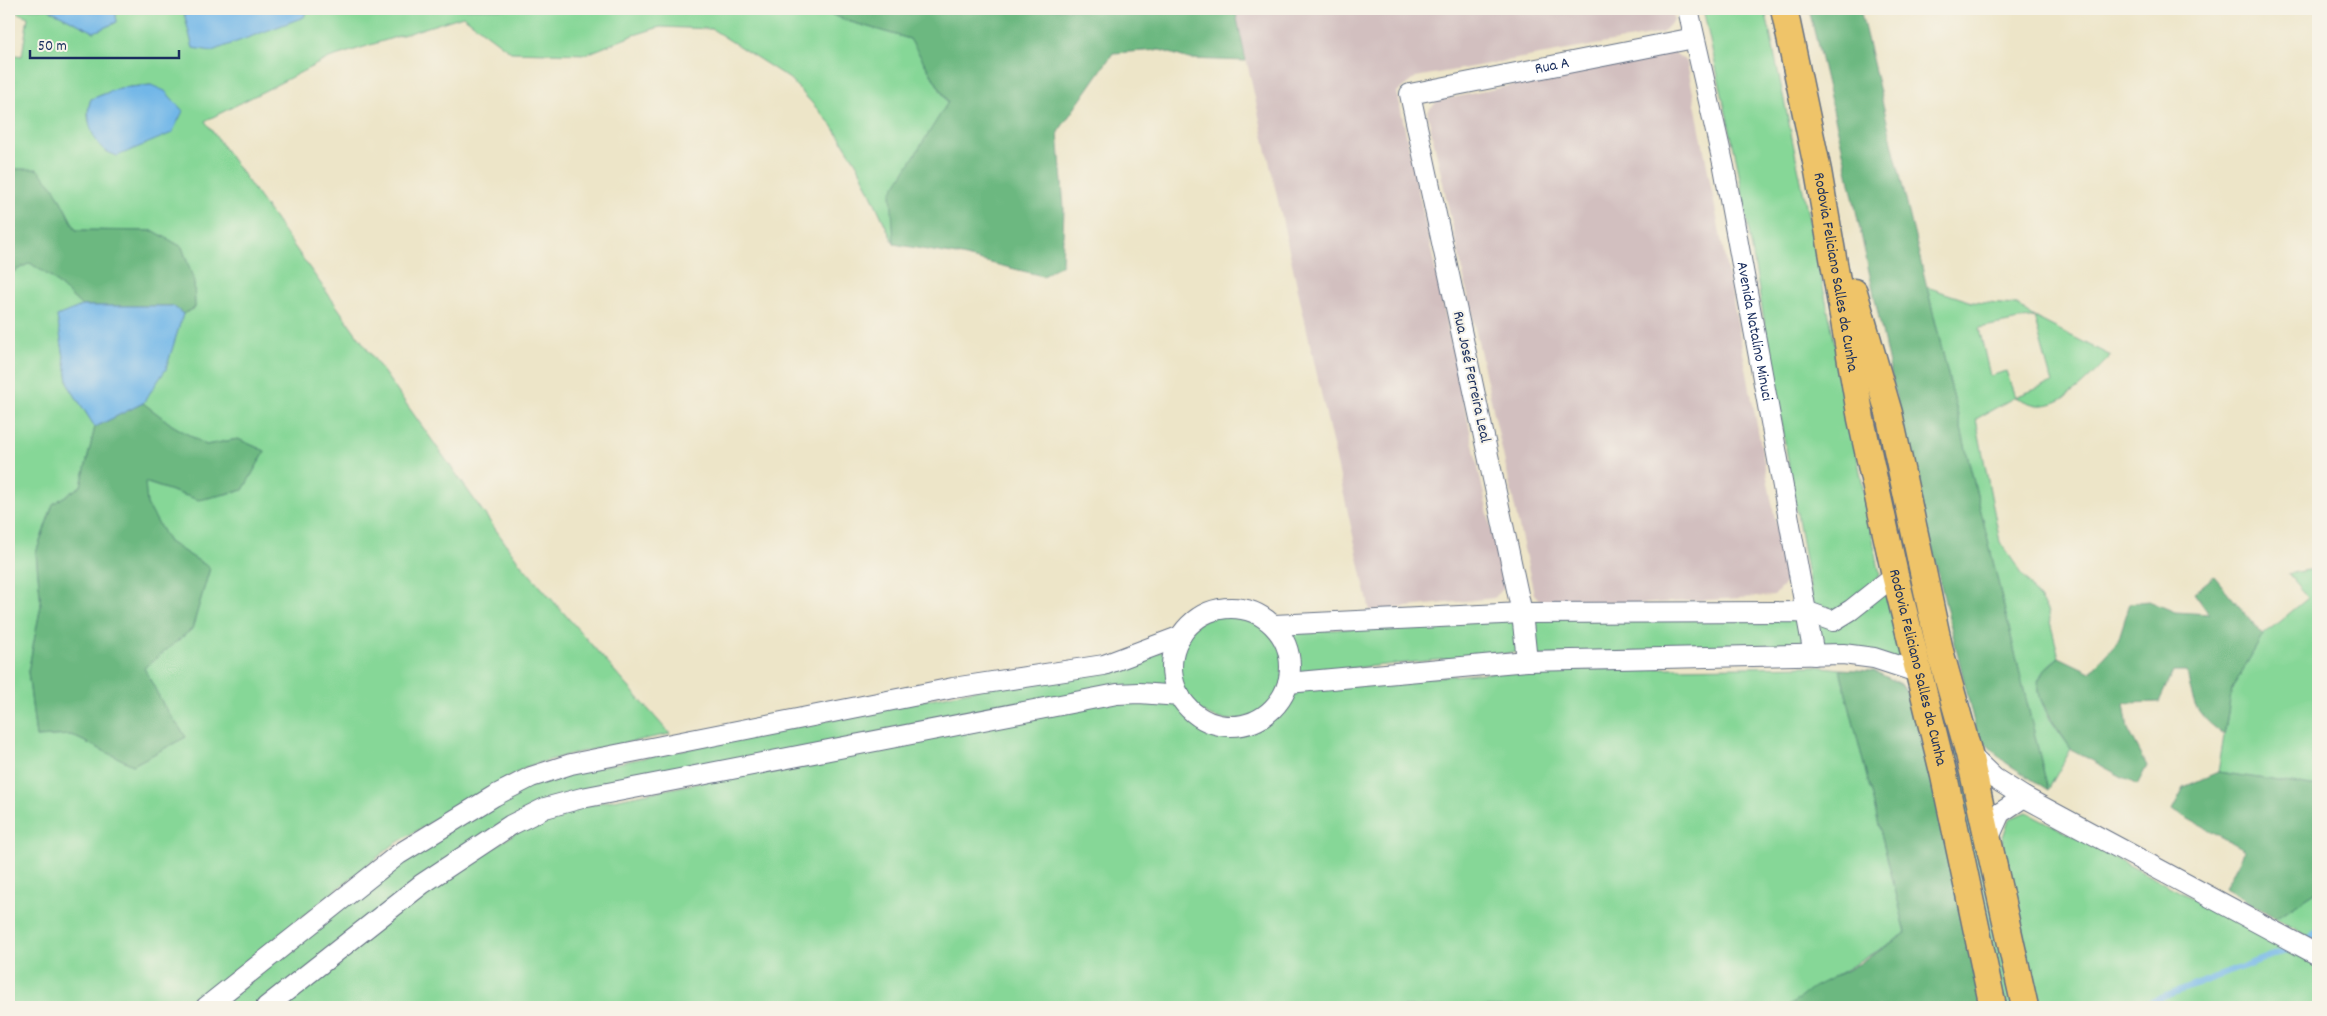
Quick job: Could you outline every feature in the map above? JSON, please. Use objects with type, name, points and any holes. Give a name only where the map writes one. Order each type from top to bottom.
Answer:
[{"type":"main road","points":[[1784,9],[1818,171]]},
{"type":"main road","name":"Rodovia Feliciano Salles da Cunha","points":[[1818,171],[1861,419],[1917,672],[1944,776],[1993,1007]]},
{"type":"main road","name":"Rodovia Feliciano Salles da Cunha","points":[[1818,171],[1889,413],[1940,651],[1969,754],[2025,1007]]},
{"type":"street","name":"Avenida Natalino Minuci","points":[[1688,9],[1724,167],[1808,612],[1814,655]]},
{"type":"street","name":"Rua A","points":[[1410,94],[1694,38]]},
{"type":"street","name":"Rua José Ferreira Leal","points":[[1410,94],[1522,613],[1527,661]]},
{"type":"street","points":[[1274,626],[1522,613],[1808,612],[1834,621],[1895,575]]},
{"type":"street","points":[[1232,607],[1262,616],[1274,626],[1283,638],[1289,652],[1291,668],[1282,698],[1273,710],[1261,719],[1246,725],[1231,726],[1208,721],[1189,708],[1180,696],[1174,681],[1172,666],[1174,650],[1190,624],[1202,615],[1217,609],[1232,607]]},
{"type":"street","points":[[206,1007],[399,854],[494,796],[531,777],[571,764],[944,690],[1104,665],[1181,636]]},
{"type":"street","points":[[1288,683],[1527,661],[1843,654],[1874,658],[1917,672]]},
{"type":"street","points":[[266,1007],[422,884],[511,825],[545,808],[582,798],[1117,694],[1139,693],[1180,696]]},
{"type":"street","points":[[1969,754],[1994,778],[2024,797],[2318,955]]},
{"type":"street","points":[[1988,840],[2000,814],[2024,797]]},
{"type":"shaded area","points":[[1235,9],[1672,9],[1674,20],[1662,33],[1416,77],[1397,92],[1504,588],[1494,598],[1370,611]]},
{"type":"shaded area","points":[[1672,51],[1687,62],[1787,581],[1774,596],[1548,609],[1534,594],[1427,111],[1438,101]]},
{"type":"green space","points":[[9,9],[48,9],[94,32],[117,22],[115,9],[183,9],[193,48],[304,17],[307,9],[817,9],[851,22],[910,39],[948,103],[892,193],[894,244],[858,166],[832,125],[790,79],[712,29],[660,27],[634,35],[587,54],[511,52],[463,16],[329,58],[205,121],[518,561],[670,734],[571,754],[529,766],[490,787],[393,845],[188,1007],[9,1007],[9,274],[30,263],[51,277],[82,306],[57,316],[69,386],[95,427],[81,486],[53,504],[36,553],[41,605],[28,672],[36,737],[71,735],[133,765],[186,737],[164,706],[144,668],[192,629],[210,568],[169,542],[147,504],[144,482],[199,500],[243,490],[265,451],[238,439],[206,445],[172,425],[143,403],[166,369],[183,314],[195,308],[194,281],[182,247],[154,231],[76,230],[54,188],[37,170],[9,169],[9,54],[22,56],[28,17]],"holes":[[[151,85],[103,149],[92,131],[88,119],[91,99],[120,88]]]},
{"type":"green space","points":[[817,9],[1235,9],[1246,61],[1189,59],[1160,50],[1113,53],[1058,132],[1064,208],[1062,264],[1043,276],[962,256],[894,244],[891,193],[948,102],[910,39],[851,22]]},
{"type":"green space","points":[[1703,9],[1765,9],[1839,363],[1880,575],[1847,606],[1829,615],[1813,606],[1737,162]]},
{"type":"green space","points":[[1809,9],[1860,9],[2048,790],[2005,762],[1977,735],[1899,411],[1846,164]]},
{"type":"green space","points":[[9,169],[37,169],[54,188],[76,230],[154,231],[182,247],[194,281],[195,308],[183,314],[173,306],[82,306],[51,277],[30,263],[9,274]]},
{"type":"green space","points":[[1927,287],[1972,302],[2017,305],[2034,317],[1979,328],[1990,376],[2006,371],[2015,397],[1976,419],[2000,542],[2047,610],[2059,657],[2041,674],[2039,690],[2044,708],[2071,749],[2048,790]]},
{"type":"green space","points":[[2034,317],[2111,356],[2078,388],[2058,401],[2037,405],[2015,397],[2052,383]]},
{"type":"green space","points":[[143,403],[172,425],[206,445],[238,439],[265,451],[243,490],[199,500],[145,482],[147,504],[169,542],[210,568],[192,629],[144,668],[164,706],[186,737],[133,765],[71,735],[36,737],[28,672],[41,605],[36,553],[53,504],[81,486],[95,427]]},
{"type":"green space","points":[[1884,431],[2018,1007],[2001,1007],[1877,432]]},
{"type":"green space","points":[[2318,568],[2318,787],[2218,772],[2232,689],[2263,635],[2308,598],[2288,574]]},
{"type":"green space","points":[[2214,576],[2263,635],[2232,689],[2224,735],[2207,721],[2197,708],[2191,693],[2187,671],[2173,671],[2159,702],[2124,703],[2128,729],[2147,766],[2137,785],[2071,749],[2040,698],[2038,681],[2045,669],[2059,657],[2090,672],[2118,641],[2130,603],[2149,601],[2175,612],[2209,614],[2194,593]]},
{"type":"green space","points":[[1886,587],[1904,662],[1820,652],[1815,618]]},
{"type":"green space","points":[[1231,612],[1252,616],[1269,628],[1281,645],[1285,666],[1281,687],[1269,704],[1252,716],[1231,720],[1210,716],[1193,704],[1181,687],[1177,666],[1181,645],[1193,628],[1210,616]]},
{"type":"green space","points":[[1516,617],[1521,652],[1301,673],[1296,669],[1294,649],[1286,633]]},
{"type":"green space","points":[[1532,617],[1799,618],[1806,646],[1534,656]]},
{"type":"green space","points":[[1169,650],[1167,663],[1171,689],[544,804],[260,1007],[219,1007],[401,858],[531,781]]},
{"type":"green space","points":[[1815,666],[1840,669],[1906,933],[1817,987],[1788,1007],[277,1007],[426,890],[548,813],[1120,699],[1177,701],[1191,715],[1206,725],[1222,730],[1239,730],[1254,727],[1269,718],[1282,705],[1292,688],[1528,670]]},
{"type":"green space","points":[[1840,669],[1874,671],[1901,684],[1910,697],[1932,778],[1981,1004],[1976,1007],[1788,1007],[1814,987],[1861,963],[1906,933]]},
{"type":"green space","points":[[2218,772],[2318,787],[2318,890],[2276,918],[2225,888],[2245,850],[2172,810],[2184,787]]},
{"type":"green space","points":[[2027,812],[2318,964],[2318,1007],[2038,1007],[2002,840],[2009,819]]},
{"type":"green space","points":[[2318,890],[2318,942],[2276,918]]},
{"type":"water","points":[[48,9],[115,9],[117,22],[94,32]]},
{"type":"water","points":[[183,9],[307,9],[304,17],[212,51],[193,48]]},
{"type":"water","points":[[151,85],[165,91],[183,111],[172,133],[117,156],[104,150],[95,138],[90,125],[89,105],[91,99],[120,88]]},
{"type":"water","points":[[82,306],[173,306],[183,314],[166,369],[143,403],[95,427],[69,386],[57,316]]},
{"type":"waterway","points":[[2311,937],[2318,930]]},
{"type":"waterway","points":[[2137,1007],[2289,949]]}]
